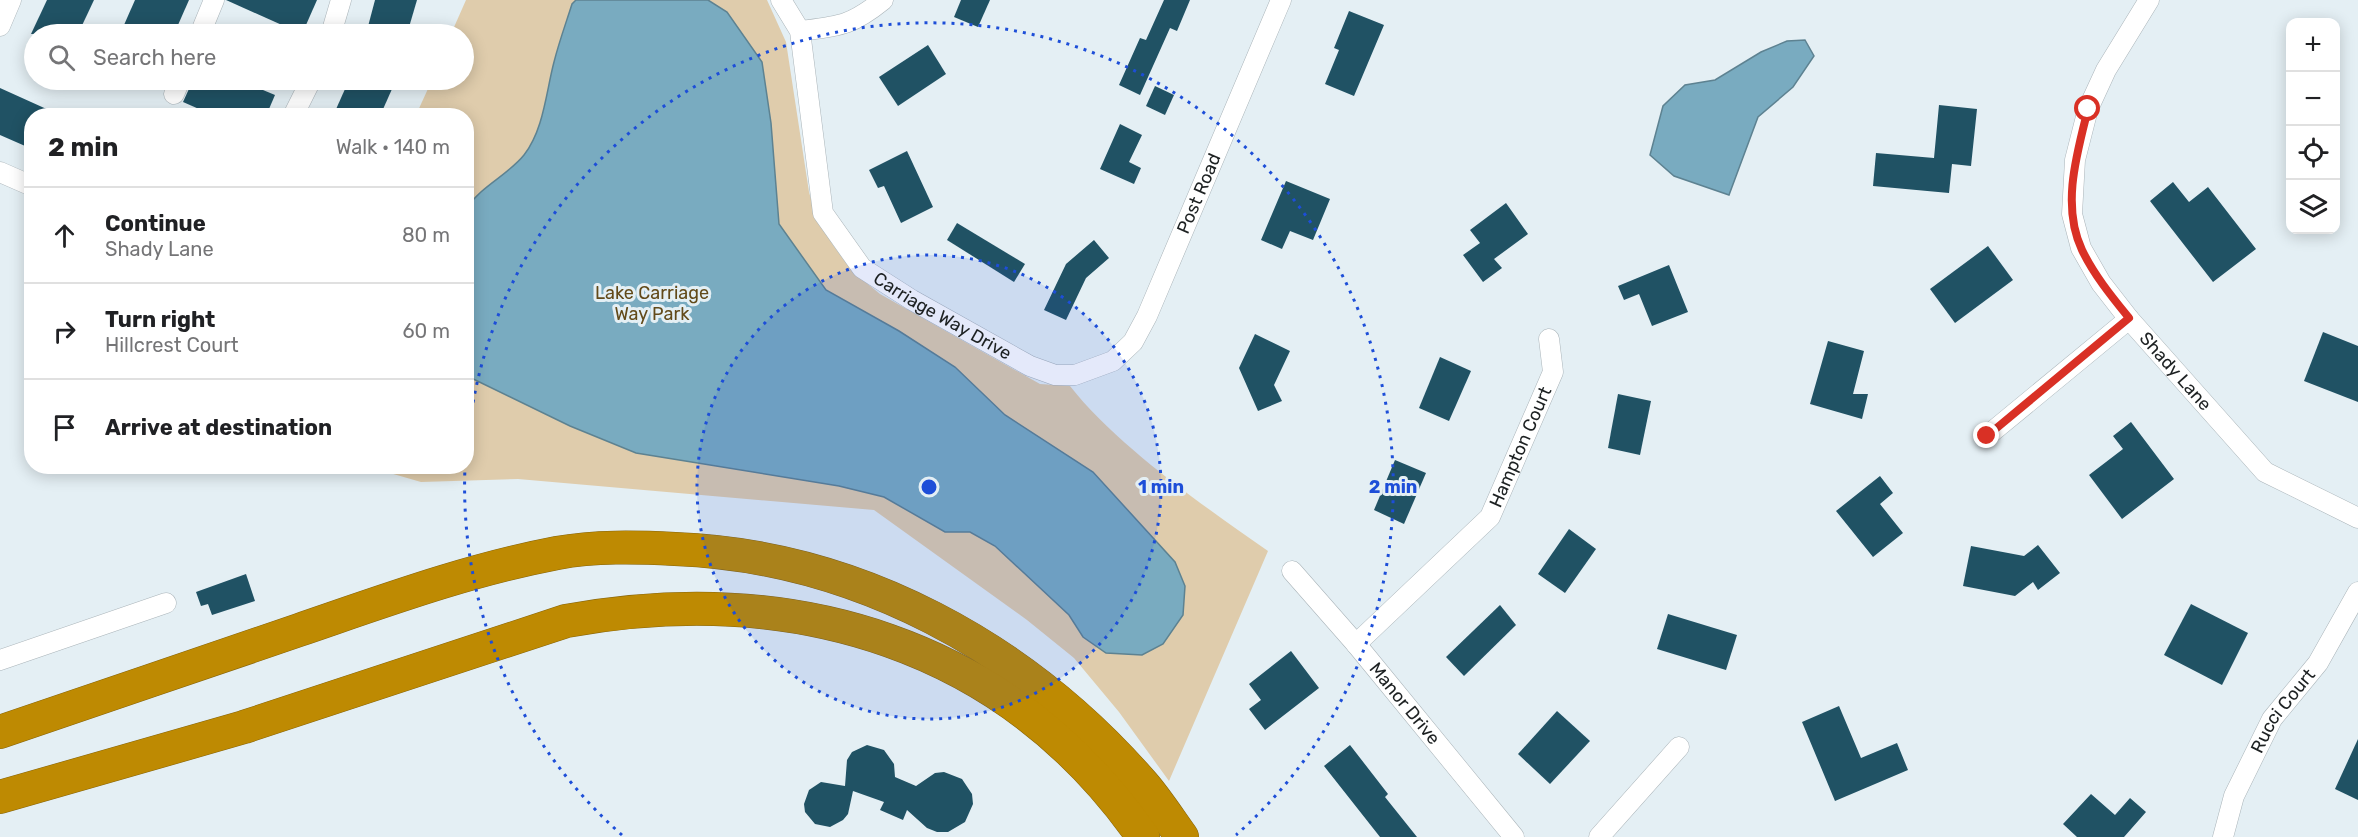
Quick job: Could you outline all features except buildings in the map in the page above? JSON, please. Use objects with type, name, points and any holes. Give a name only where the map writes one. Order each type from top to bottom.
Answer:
[{"type":"highway","points":[[0,732],[451,578],[559,553],[582,551],[642,547],[739,553],[813,569],[892,598],[944,622],[998,655],[1027,674],[1093,734],[1144,785],[1182,837]]},
{"type":"highway","points":[[0,797],[244,727],[566,621],[607,613],[674,607],[735,608],[791,615],[872,633],[963,674],[1055,736],[1116,799],[1143,837]]},
{"type":"street","points":[[0,26],[11,0]]},
{"type":"street","points":[[207,24],[214,0]]},
{"type":"street","points":[[334,24],[341,0]]},
{"type":"street","name":"Carriage Way Drive","points":[[781,0],[800,31],[823,213],[862,268],[912,300],[1030,366],[1055,375],[1075,375],[1094,370]]},
{"type":"street","points":[[800,31],[837,26],[860,18],[883,0]]},
{"type":"street","name":"Post Road","points":[[1094,370],[1113,361],[1133,342],[1142,325],[1281,0]]},
{"type":"street","name":"Shady Lane","points":[[2149,0],[2106,70],[2088,109],[2075,160],[2072,214],[2081,248],[2101,283],[2129,318],[2265,472],[2358,519]]},
{"type":"street","points":[[297,108],[306,90]]},
{"type":"street","points":[[0,172],[24,182]]},
{"type":"street","points":[[1987,436],[2129,318]]},
{"type":"street","name":"Hampton Court","points":[[1356,644],[1490,517],[1553,372],[1550,339]]},
{"type":"street","name":"Manor Drive","points":[[1292,572],[1356,644],[1514,837]]},
{"type":"street","name":"Rucci Court","points":[[2223,837],[2234,796],[2267,727],[2318,663],[2358,592]]},
{"type":"street","points":[[0,660],[166,603]]},
{"type":"street","points":[[1599,837],[1679,747]]},
{"type":"green space","name":"Lake Carriage Way Park","points":[[466,0],[767,0],[786,42],[809,192],[815,213],[833,245],[852,271],[880,294],[1040,384],[1070,386],[1089,409],[1137,453],[1190,495],[1268,551],[1169,781],[1119,712],[1074,658],[1027,620],[874,510],[518,479],[421,482],[393,474],[474,474],[474,108],[419,108],[427,90],[474,90],[474,24],[455,24]]},
{"type":"water","name":"Lake Carriage Way Park","points":[[576,0],[708,0],[727,12],[762,62],[771,123],[779,224],[826,290],[899,331],[955,367],[1005,415],[1093,472],[1175,562],[1185,586],[1183,615],[1163,644],[1142,655],[1106,653],[1083,637],[1069,615],[995,546],[970,532],[945,532],[884,497],[839,486],[636,453],[570,426],[474,379],[474,199],[518,162],[531,145],[544,110],[554,62],[572,4]]},
{"type":"water","points":[[1805,40],[1814,56],[1793,87],[1758,117],[1729,195],[1674,176],[1650,155],[1663,106],[1685,85],[1715,80],[1761,52],[1787,41]]},
{"type":"route","points":[[1987,436],[2129,318],[2101,283],[2081,248],[2072,214],[2075,160],[2088,109]]}]
